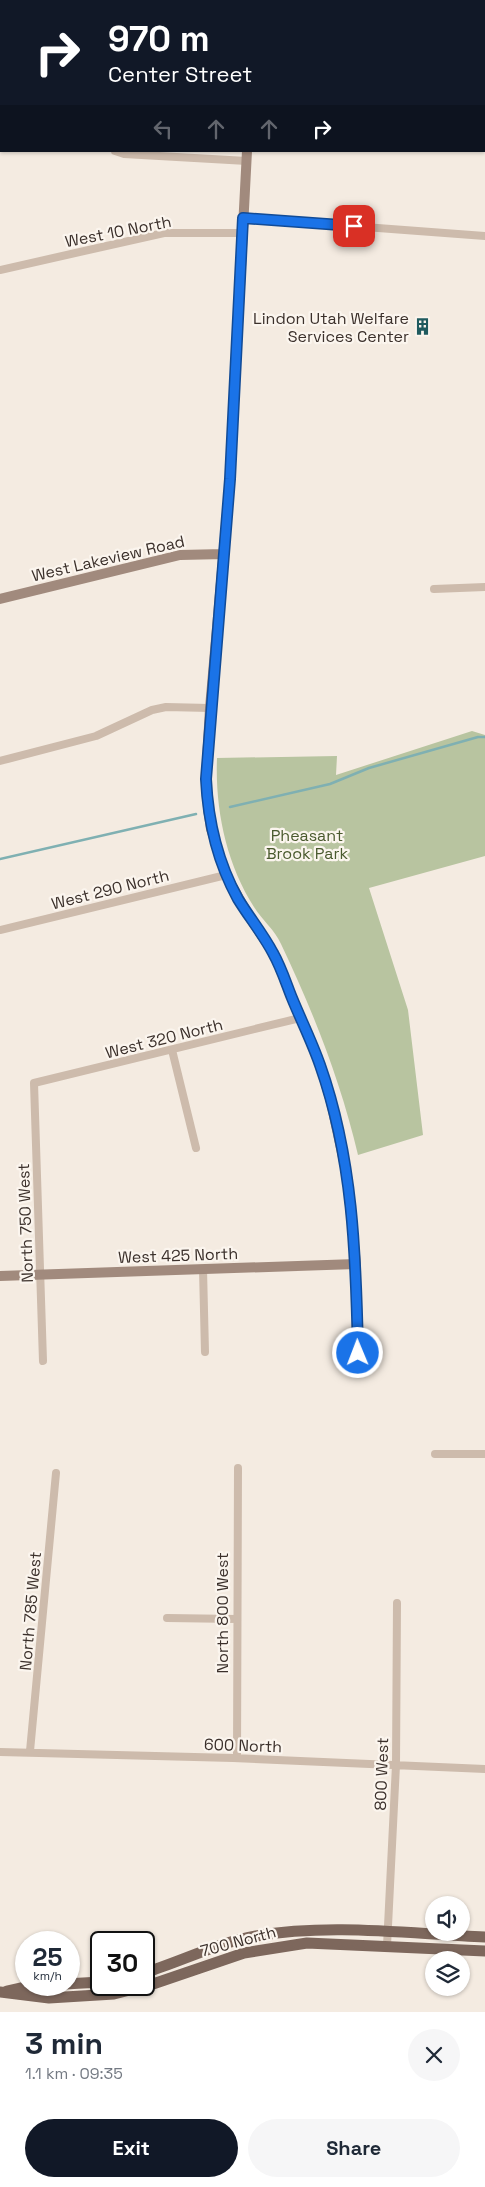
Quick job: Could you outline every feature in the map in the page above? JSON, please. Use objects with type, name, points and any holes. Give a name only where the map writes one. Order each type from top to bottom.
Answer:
[{"type":"main road","name":"700 North","points":[[155,1969],[217,1946],[255,1936],[299,1930],[485,1937]]},
{"type":"main road","name":"700 North","points":[[1,1992],[24,1997],[97,1996],[153,1984],[227,1958],[270,1948],[307,1943],[485,1951]]},
{"type":"main road","name":"700 North","points":[[1,1992],[29,1986],[90,1983]]},
{"type":"street","points":[[118,152],[124,154],[247,156],[224,554],[210,708],[206,779],[208,808],[211,828],[226,875],[250,918],[274,954],[320,1064],[340,1139],[352,1208],[356,1264],[358,1353]]},
{"type":"street","points":[[243,218],[485,236]]},
{"type":"street","name":"West 10 North","points":[[0,270],[164,233],[243,233]]},
{"type":"street","name":"West Lakeview Road","points":[[0,599],[180,555],[224,554]]},
{"type":"street","points":[[434,588],[485,587]]},
{"type":"street","points":[[0,762],[96,736],[152,710],[166,707],[210,708]]},
{"type":"street","name":"West 290 North","points":[[0,930],[226,875]]},
{"type":"street","name":"West 320 North","points":[[34,1083],[300,1018]]},
{"type":"street","points":[[172,1050],[196,1148]]},
{"type":"street","name":"North 750 West","points":[[34,1083],[44,1361]]},
{"type":"street","name":"West 425 North","points":[[0,1276],[356,1264]]},
{"type":"street","points":[[203,1269],[205,1352]]},
{"type":"street","points":[[434,1454],[485,1454]]},
{"type":"street","name":"North 800 West","points":[[237,1758],[238,1468]]},
{"type":"street","name":"North 785 West","points":[[30,1751],[56,1473]]},
{"type":"street","name":"800 West","points":[[387,1946],[396,1765],[397,1603]]},
{"type":"street","points":[[167,1618],[237,1619]]},
{"type":"street","name":"600 North","points":[[0,1752],[30,1751],[237,1758],[485,1769]]},
{"type":"green space","name":"Pheasant Brook Park","points":[[472,731],[485,735],[485,856],[369,888],[408,1010],[423,1135],[358,1155],[335,1074],[293,969],[278,939],[257,912],[244,890],[229,854],[220,816],[217,758],[337,756],[336,775]]},
{"type":"waterway","points":[[230,807],[330,784],[369,768],[478,737],[485,737]]},
{"type":"waterway","points":[[0,859],[196,814]]},
{"type":"place","name":"Lindon Utah Welfare Services Center","points":[[423,327]]},
{"type":"route","points":[[354,226],[243,218],[238,288],[230,479],[210,708],[206,779],[211,828],[226,875],[250,918],[274,954],[320,1064],[331,1102],[343,1150],[352,1208],[356,1264],[358,1353]]}]
